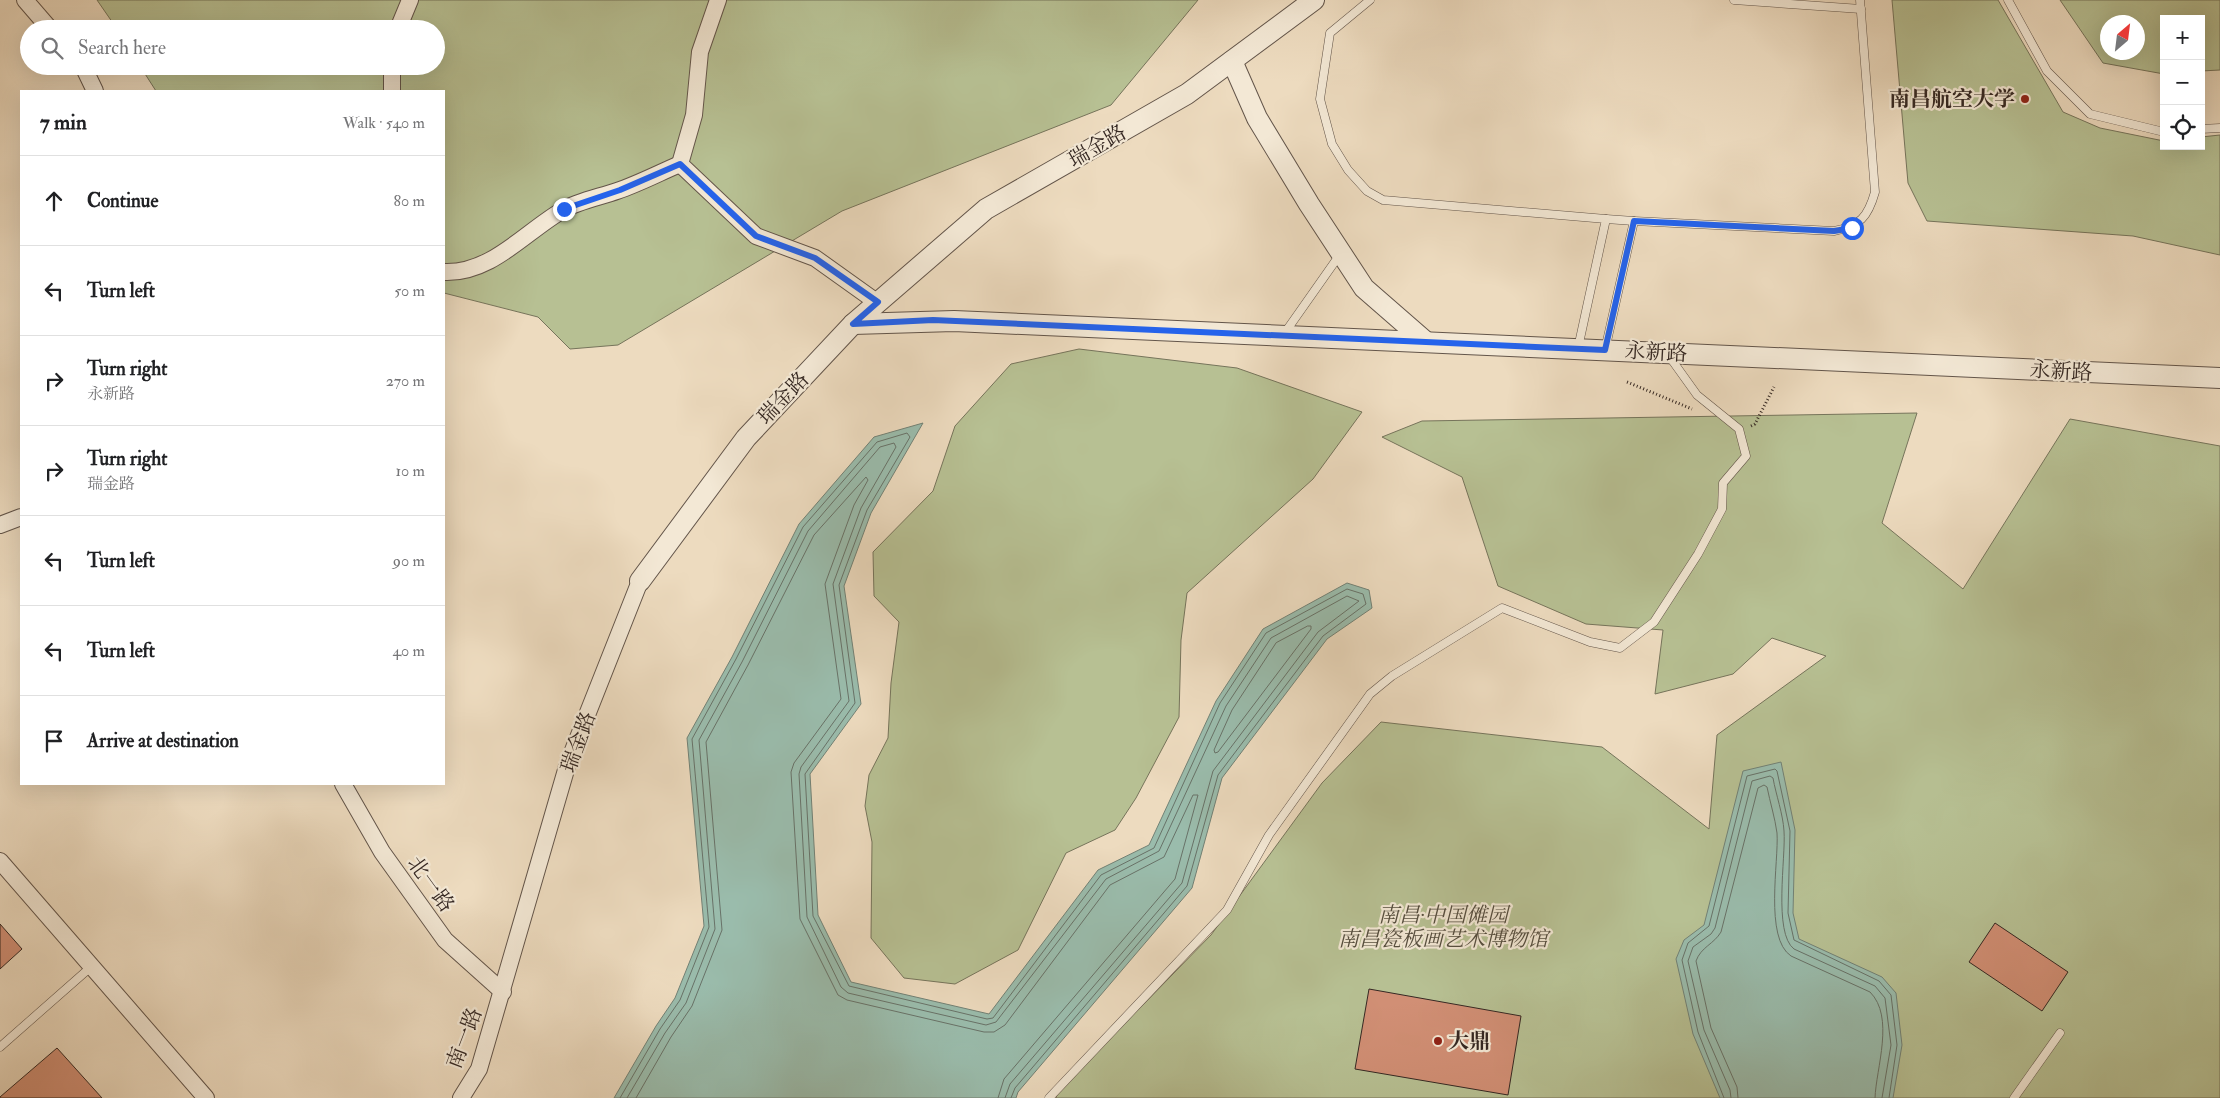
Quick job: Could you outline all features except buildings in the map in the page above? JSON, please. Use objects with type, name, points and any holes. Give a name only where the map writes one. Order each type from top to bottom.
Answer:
[{"type":"street","points":[[25,0],[42,20]]},
{"type":"street","points":[[402,20],[410,0]]},
{"type":"street","points":[[680,164],[694,115],[700,52],[718,0]]},
{"type":"street","name":"瑞金路","points":[[503,992],[568,764],[640,581],[746,438],[853,324],[986,208],[1187,94],[1314,0]]},
{"type":"street","points":[[1232,61],[1257,118],[1309,204],[1364,288],[1426,342]]},
{"type":"street","points":[[87,75],[94,90]]},
{"type":"street","points":[[392,75],[392,90]]},
{"type":"street","points":[[445,272],[456,273],[472,268],[504,252],[564,209],[620,190],[680,164]]},
{"type":"street","points":[[680,164],[756,236],[815,258],[878,302]]},
{"type":"street","name":"永新路","points":[[853,324],[933,320],[2220,378]]},
{"type":"street","points":[[0,525],[20,517]]},
{"type":"street","name":"北一路","points":[[344,785],[382,852],[445,940],[503,992]]},
{"type":"street","points":[[0,861],[206,1098]]},
{"type":"street","name":"南一路","points":[[461,1098],[479,1069],[503,992]]},
{"type":"lane","points":[[1370,0],[1330,33],[1320,99],[1332,144],[1348,170],[1367,191],[1384,200],[1634,221],[1834,231],[1852,228],[1870,211],[1875,192],[1860,0]]},
{"type":"lane","points":[[1734,0],[1861,9]]},
{"type":"lane","points":[[2008,0],[2047,71],[2090,114],[2160,133]]},
{"type":"lane","points":[[2205,129],[2220,128]]},
{"type":"lane","points":[[1578,349],[1606,219]]},
{"type":"lane","points":[[1605,350],[1634,221]]},
{"type":"lane","points":[[1283,336],[1341,253]]},
{"type":"lane","points":[[1049,1098],[1227,910],[1270,835],[1339,736],[1370,694],[1392,676],[1502,608],[1590,642],[1620,648],[1654,622],[1698,554],[1722,509],[1723,484],[1746,456],[1740,429],[1697,395],[1667,353]]},
{"type":"lane","points":[[0,1047],[92,966]]},
{"type":"lane","points":[[2014,1098],[2060,1033]]},
{"type":"green space","points":[[97,0],[1198,0],[1111,105],[842,211],[618,345],[570,349],[538,317],[445,293],[445,90],[155,90],[146,75],[445,75],[445,20],[111,20]]},
{"type":"green space","name":"南昌航空大学","points":[[1892,0],[1998,0],[2063,112],[2100,128],[2160,140],[2160,150],[2205,150],[2205,137],[2220,135],[2220,255],[2133,236],[1927,221],[1908,183]]},
{"type":"green space","points":[[2060,0],[2220,0],[2220,70],[2205,71],[2205,15],[2160,15],[2160,73],[2103,63],[2101,60],[2145,60],[2145,15],[2100,15],[2100,59]]},
{"type":"green space","points":[[1079,349],[1237,368],[1362,412],[1313,479],[1187,593],[1181,640],[1179,717],[1136,798],[1115,830],[1066,853],[1018,950],[955,984],[904,978],[871,938],[872,842],[865,806],[869,775],[888,738],[891,683],[899,622],[874,596],[873,552],[933,491],[955,426],[1011,364]]},
{"type":"green space","name":"南昌·中国傩园 南昌瓷板画艺术博物馆","points":[[1917,413],[1882,523],[1963,589],[2070,419],[2220,446],[2220,1098],[1056,1098],[1058,1092],[1211,935],[1322,783],[1381,722],[1602,747],[1709,829],[1717,735],[1826,656],[1772,638],[1733,674],[1655,694],[1663,630],[1586,624],[1498,586],[1462,477],[1382,437],[1422,421]]},
{"type":"water","points":[[923,423],[871,513],[844,586],[861,704],[810,774],[818,915],[851,982],[989,1014],[1098,870],[1149,845],[1216,701],[1263,629],[1347,583],[1369,590],[1372,608],[1327,639],[1222,778],[1192,888],[1018,1092],[1016,1098],[614,1098],[656,1026],[675,998],[704,926],[687,738],[732,657],[799,524],[874,437]]},
{"type":"water","points":[[1781,762],[1795,830],[1793,913],[1799,939],[1882,977],[1896,993],[1902,1045],[1893,1098],[1720,1098],[1693,1034],[1676,959],[1684,940],[1704,925],[1743,771]]},
{"type":"place","name":"南昌航空大学","points":[[2025,99]]},
{"type":"place","name":"大鼎","points":[[1438,1041]]},
{"type":"route","points":[[564,209],[620,190],[680,164],[756,236],[815,258],[878,302],[853,324],[933,320],[1605,350],[1634,221],[1834,231],[1852,228]]}]
